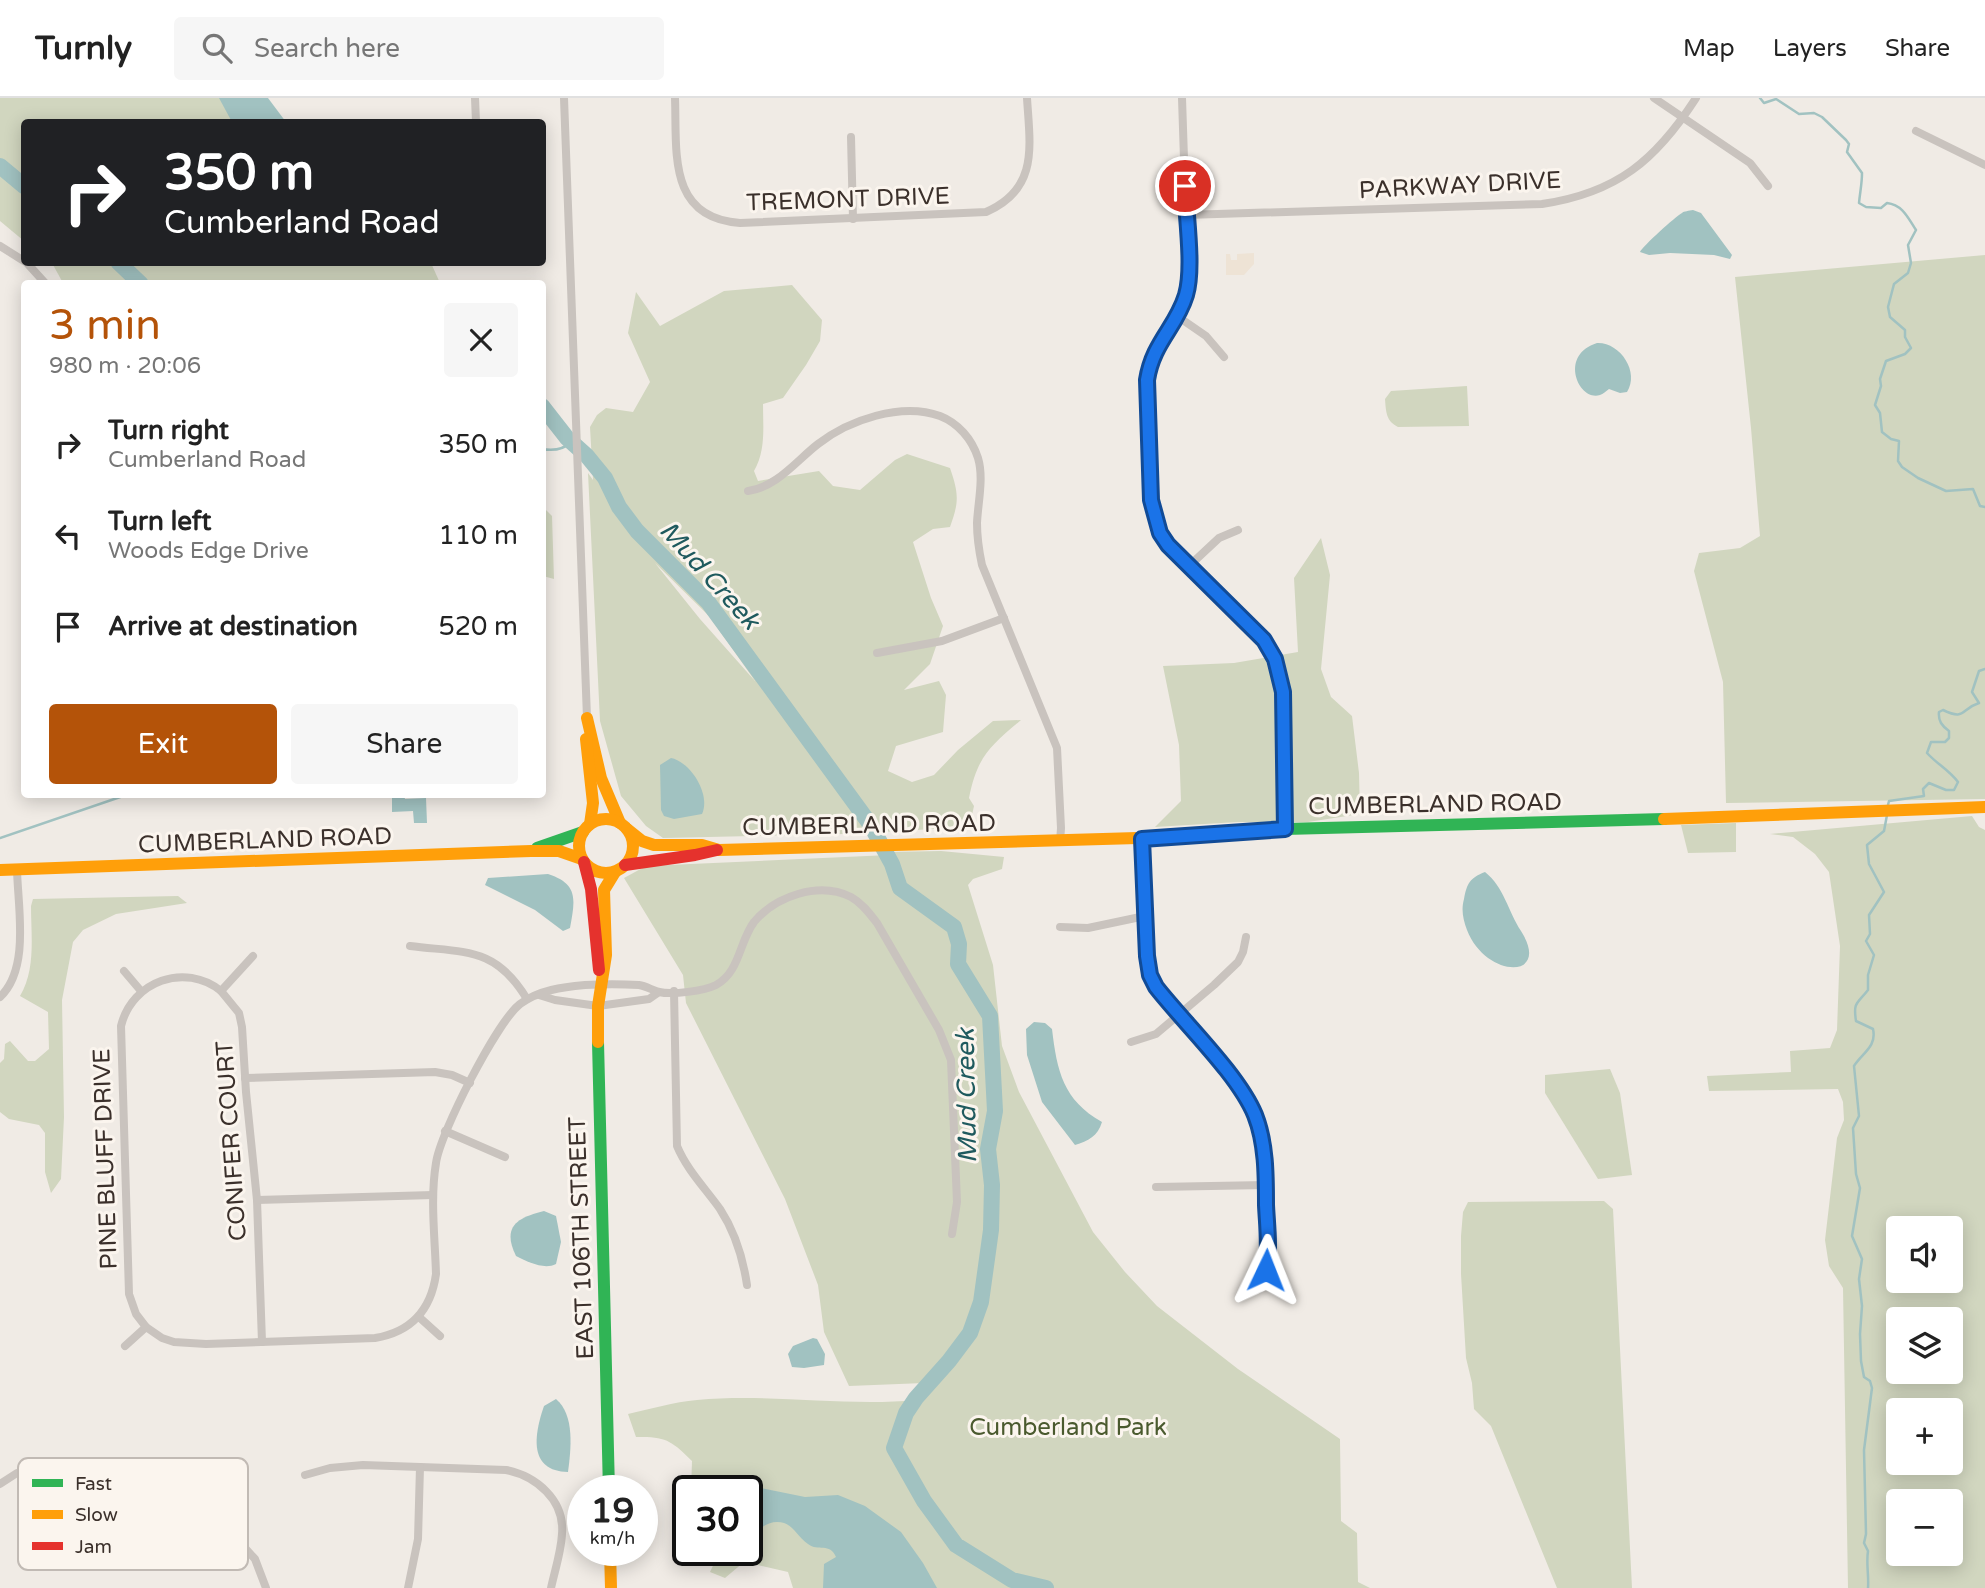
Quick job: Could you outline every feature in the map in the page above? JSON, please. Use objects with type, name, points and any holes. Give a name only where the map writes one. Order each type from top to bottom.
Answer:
[{"type":"main road","points":[[587,718],[601,778],[631,836],[632,852],[620,868],[598,872],[583,861],[579,845],[587,828],[593,799],[586,743],[587,718]]},
{"type":"main road","name":"CUMBERLAND ROAD","points":[[620,868],[648,860],[701,856],[719,850],[1060,842],[1285,829],[1532,824],[1985,807]]},
{"type":"main road","points":[[587,828],[606,819],[624,826]]},
{"type":"main road","name":"CUMBERLAND ROAD","points":[[624,826],[642,841],[654,845],[702,845],[719,850]]},
{"type":"main road","name":"CUMBERLAND ROAD","points":[[531,851],[587,828]]},
{"type":"main road","name":"CUMBERLAND ROAD","points":[[0,870],[531,851],[559,851],[583,861]]},
{"type":"main road","name":"EAST 106TH STREET","points":[[583,861],[591,890],[600,985]]},
{"type":"main road","name":"EAST 106TH STREET","points":[[609,1475],[598,1006],[606,955],[604,890],[610,877],[620,868]]},
{"type":"main road","points":[[610,1566],[611,1588]]},
{"type":"street","points":[[475,98],[476,119]]},
{"type":"street","points":[[564,98],[587,718]]},
{"type":"street","name":"TREMONT DRIVE","points":[[675,98],[680,180],[687,196],[702,211],[722,221],[740,223],[986,212],[1005,202],[1021,184],[1028,164],[1027,98]]},
{"type":"street","points":[[1181,98],[1188,280],[1186,294],[1177,316],[1157,346],[1147,380],[1151,500],[1160,533],[1168,545],[1264,640],[1275,659],[1283,692],[1285,829]]},
{"type":"street","points":[[1654,98],[1750,163],[1768,186]]},
{"type":"street","name":"PARKWAY DRIVE","points":[[1186,215],[1558,202],[1591,193],[1623,177],[1657,150],[1696,98]]},
{"type":"street","points":[[1916,131],[1985,165]]},
{"type":"street","points":[[851,137],[853,219]]},
{"type":"street","points":[[0,246],[21,259]]},
{"type":"street","points":[[29,266],[42,280]]},
{"type":"street","points":[[1177,316],[1206,335],[1224,357]]},
{"type":"street","points":[[748,491],[767,486],[820,443],[856,423],[906,412],[928,412],[946,419],[966,435],[978,458],[979,551],[982,565],[1056,748],[1060,842]]},
{"type":"street","points":[[1189,566],[1219,538],[1238,530]]},
{"type":"street","points":[[877,653],[942,641],[1004,618]]},
{"type":"street","points":[[1142,839],[1150,975],[1156,987],[1250,1103],[1259,1128],[1264,1150],[1267,1266],[1259,1289]]},
{"type":"street","points":[[0,997],[15,978],[19,962],[17,870]]},
{"type":"street","points":[[125,1346],[146,1327],[162,1338],[177,1343],[375,1338],[402,1330],[419,1317],[431,1298],[436,1274],[433,1195],[436,1162],[445,1131],[510,1013],[527,999],[559,987],[640,985],[659,992],[706,988],[724,980],[735,964],[754,923],[775,904],[789,897],[815,891],[838,893],[853,898],[867,910],[939,1030],[951,1060],[957,1193],[952,1234]]},
{"type":"street","points":[[1060,927],[1088,928],[1145,916]]},
{"type":"street","points":[[1131,1042],[1148,1038],[1179,1015],[1238,962],[1246,937]]},
{"type":"street","points":[[410,946],[490,958],[512,978],[527,999]]},
{"type":"street","points":[[124,971],[141,991],[158,981],[181,977],[203,980],[221,991],[253,956]]},
{"type":"street","name":"PINE BLUFF DRIVE","points":[[141,991],[128,1007],[123,1019],[121,1043],[128,1288],[133,1308],[146,1327]]},
{"type":"street","name":"CONIFER COURT","points":[[221,991],[239,1013],[242,1027],[257,1200],[262,1342]]},
{"type":"street","points":[[674,991],[677,1146],[684,1162],[730,1225],[743,1261],[747,1285]]},
{"type":"street","points":[[539,995],[598,1006],[649,999],[659,992]]},
{"type":"street","points":[[245,1078],[435,1072],[452,1074],[470,1083]]},
{"type":"street","points":[[445,1131],[505,1157]]},
{"type":"street","points":[[1156,1188],[1266,1185]]},
{"type":"street","points":[[257,1200],[433,1195]]},
{"type":"street","points":[[419,1317],[440,1336]]},
{"type":"street","points":[[305,1475],[344,1466],[506,1470],[526,1475],[541,1486],[555,1502],[562,1525],[551,1588]]},
{"type":"street","points":[[408,1588],[418,1539],[420,1467]]},
{"type":"street","points":[[0,1485],[18,1474]]},
{"type":"street","points":[[248,1551],[255,1559],[267,1588]]},
{"type":"green space","points":[[0,98],[248,98],[259,119],[21,119],[21,238],[0,221]]},
{"type":"green space","points":[[1985,255],[1985,799],[1726,803],[1723,682],[1694,571],[1699,553],[1740,548],[1760,536],[1735,277]]},
{"type":"green space","points":[[54,266],[432,266],[439,280],[61,280]]},
{"type":"green space","points":[[792,285],[822,320],[820,341],[783,398],[763,404],[762,447],[754,471],[758,481],[819,471],[833,486],[860,490],[895,460],[907,454],[950,468],[957,498],[950,527],[933,529],[913,542],[943,626],[930,664],[904,690],[939,681],[946,695],[943,732],[896,746],[888,771],[912,782],[934,775],[958,750],[993,721],[1021,720],[986,753],[976,772],[969,798],[974,806],[970,824],[863,833],[859,828],[845,834],[663,838],[646,826],[621,796],[600,721],[588,473],[593,480],[590,427],[597,415],[606,408],[633,412],[650,382],[628,333],[636,292],[660,326],[724,291]],"holes":[[[655,563],[710,617],[755,681]]]},
{"type":"green space","points":[[1467,386],[1469,426],[1398,427],[1387,416],[1385,399],[1391,391]]},
{"type":"green space","points":[[546,510],[552,516],[554,579],[546,577]]},
{"type":"green space","points":[[1321,538],[1330,575],[1321,669],[1331,697],[1352,716],[1359,773],[1360,814],[1308,822],[1238,822],[1155,827],[1181,801],[1179,745],[1163,666],[1234,663],[1298,652],[1294,578]]},
{"type":"green space","points":[[1972,816],[1979,827],[1985,830],[1985,1588],[1848,1588],[1843,1288],[1829,1266],[1825,1240],[1837,1138],[1844,1120],[1843,1102],[1838,1089],[1709,1091],[1707,1076],[1791,1072],[1790,1051],[1830,1048],[1837,1030],[1840,946],[1829,872],[1815,854],[1793,837],[1770,834]]},
{"type":"green space","points":[[1736,823],[1736,852],[1688,853],[1681,825]]},
{"type":"green space","name":"Cumberland Park","points":[[941,851],[1004,857],[1002,869],[973,879],[968,885],[993,965],[1002,1046],[1019,1092],[1093,1232],[1125,1272],[1157,1306],[1238,1369],[1340,1439],[1341,1521],[1357,1533],[1358,1582],[1370,1588],[793,1588],[788,1572],[762,1566],[763,1475],[692,1475],[692,1461],[668,1441],[636,1437],[628,1414],[680,1402],[724,1398],[862,1402],[917,1400],[924,1383],[849,1386],[824,1332],[818,1285],[785,1199],[686,1003],[683,975],[624,878],[646,866],[889,855],[888,852]]},
{"type":"green space","points":[[178,896],[187,903],[116,914],[83,930],[73,942],[62,1000],[64,1117],[61,1179],[51,1193],[45,1172],[45,1133],[39,1125],[9,1119],[0,1112],[0,1063],[4,1059],[5,1044],[10,1041],[28,1061],[35,1061],[49,1049],[48,1012],[20,996],[31,964],[33,899]]},
{"type":"green space","points":[[1610,1069],[1620,1093],[1632,1175],[1598,1179],[1545,1093],[1545,1075]]},
{"type":"green space","points":[[1604,1201],[1613,1209],[1632,1588],[1557,1588],[1491,1426],[1474,1409],[1466,1358],[1461,1274],[1463,1212],[1468,1202]]},
{"type":"green space","name":"Cumberland Park","points":[[713,1566],[739,1566],[725,1578],[710,1572]]},
{"type":"shaded area","points":[[1254,253],[1254,264],[1244,275],[1226,275],[1226,254],[1230,254],[1231,260],[1237,260],[1237,254]]},
{"type":"water","points":[[219,98],[268,98],[284,119],[230,119]]},
{"type":"water","points":[[1693,210],[1701,213],[1732,255],[1730,259],[1714,255],[1649,255],[1640,252],[1678,216]]},
{"type":"water","points":[[1597,343],[1613,347],[1625,360],[1631,376],[1627,392],[1620,393],[1609,389],[1600,395],[1592,395],[1585,392],[1580,385],[1575,367],[1578,357],[1585,349]]},
{"type":"water","points":[[671,758],[686,766],[697,780],[704,798],[702,814],[674,819],[664,816],[661,810],[660,765]]},
{"type":"water","points":[[392,798],[426,798],[427,823],[414,823],[413,811],[392,812]]},
{"type":"water","points":[[1485,872],[1501,892],[1528,947],[1528,958],[1523,965],[1501,965],[1488,958],[1476,946],[1467,930],[1463,911],[1466,889],[1476,876]]},
{"type":"water","points":[[548,874],[565,883],[572,894],[570,928],[563,931],[535,910],[485,885],[488,878]]},
{"type":"water","points":[[1034,1022],[1045,1023],[1052,1029],[1056,1058],[1064,1083],[1078,1104],[1102,1122],[1095,1134],[1084,1142],[1075,1145],[1042,1102],[1027,1055],[1026,1029]]},
{"type":"water","points":[[544,1211],[556,1216],[561,1242],[556,1264],[551,1266],[536,1264],[516,1256],[512,1246],[511,1231],[514,1225],[526,1217]]},
{"type":"water","points":[[817,1339],[825,1354],[824,1365],[792,1367],[788,1354],[793,1346]]},
{"type":"water","points":[[556,1399],[569,1423],[571,1443],[568,1472],[546,1465],[537,1450],[538,1428],[544,1406]]},
{"type":"water","points":[[763,1488],[805,1497],[838,1495],[865,1506],[901,1532],[937,1588],[823,1588],[824,1564],[836,1557],[833,1552],[827,1548],[812,1546],[787,1524],[769,1524],[763,1527]]},
{"type":"waterway","points":[[1760,98],[1764,103],[1776,99],[1799,114],[1814,113],[1822,117],[1849,144],[1847,152],[1862,173],[1859,203],[1866,207],[1881,208],[1887,203],[1893,204],[1904,213],[1916,230],[1908,245],[1911,263],[1908,273],[1894,284],[1888,307],[1890,317],[1905,330],[1905,337],[1911,348],[1905,354],[1886,361],[1875,405],[1880,413],[1882,432],[1899,441],[1898,461],[1902,467],[1946,491],[1973,489],[1980,506],[1985,507]]},
{"type":"waterway","name":"Mud Creek","points":[[0,166],[21,184]]},
{"type":"waterway","name":"Mud Creek","points":[[122,266],[137,280]]},
{"type":"waterway","name":"Mud Creek","points":[[546,411],[605,478],[619,507],[637,531],[708,602],[870,824],[892,864],[900,888],[954,927],[959,944],[958,964],[990,1016],[995,1111],[988,1149],[992,1185],[991,1230],[981,1302],[970,1333],[906,1413],[894,1448],[924,1501],[956,1545],[1012,1580],[1046,1588]]},
{"type":"waterway","points":[[546,450],[565,447],[571,442]]},
{"type":"waterway","points":[[1888,805],[1889,801],[1924,796],[1923,789],[1929,783],[1946,790],[1954,790],[1958,782],[1927,753],[1931,742],[1945,742],[1949,738],[1949,731],[1941,723],[1939,712],[1943,710],[1959,714],[1979,703],[1972,692],[1979,671],[1985,669]]},
{"type":"waterway","points":[[0,838],[117,798]]},
{"type":"waterway","points":[[1868,1588],[1868,1551],[1864,1543],[1864,1450],[1872,1388],[1870,1381],[1864,1377],[1861,1361],[1862,1306],[1859,1279],[1862,1259],[1852,1236],[1860,1188],[1856,1174],[1853,1128],[1859,1116],[1854,1066],[1871,1045],[1874,1035],[1873,1029],[1856,1021],[1855,1010],[1868,990],[1868,975],[1874,955],[1866,941],[1870,934],[1869,915],[1884,892],[1869,864],[1867,845],[1884,831],[1887,815]]},
{"type":"traffic: fast","points":[[1172,837],[1285,829],[1664,819]]},
{"type":"traffic: fast","points":[[537,848],[583,832]]},
{"type":"traffic: fast","points":[[598,1042],[609,1475]]},
{"type":"traffic: slow","points":[[587,718],[601,778],[620,823]]},
{"type":"traffic: slow","points":[[586,739],[593,803],[590,824]]},
{"type":"traffic: slow","points":[[1664,819],[1985,807]]},
{"type":"traffic: slow","points":[[606,819],[625,827],[633,846],[625,865],[606,873],[587,865],[579,846],[587,827],[606,819]]},
{"type":"traffic: slow","points":[[627,829],[642,841],[654,845],[702,845],[719,850],[1172,837]]},
{"type":"traffic: slow","points":[[0,870],[531,851],[559,851],[582,859]]},
{"type":"traffic: slow","points":[[598,1042],[598,1006],[606,955],[604,890],[615,872]]},
{"type":"traffic: slow","points":[[610,1566],[611,1588]]},
{"type":"traffic: jam","points":[[625,865],[717,850]]},
{"type":"traffic: jam","points":[[584,862],[591,889],[599,970]]},
{"type":"route","points":[[1185,186],[1188,267],[1186,294],[1179,313],[1157,346],[1147,380],[1151,500],[1160,533],[1168,545],[1264,640],[1275,659],[1283,692],[1285,829],[1142,839],[1147,956],[1150,975],[1156,987],[1228,1074],[1255,1114],[1264,1150],[1268,1252],[1266,1270]]}]
